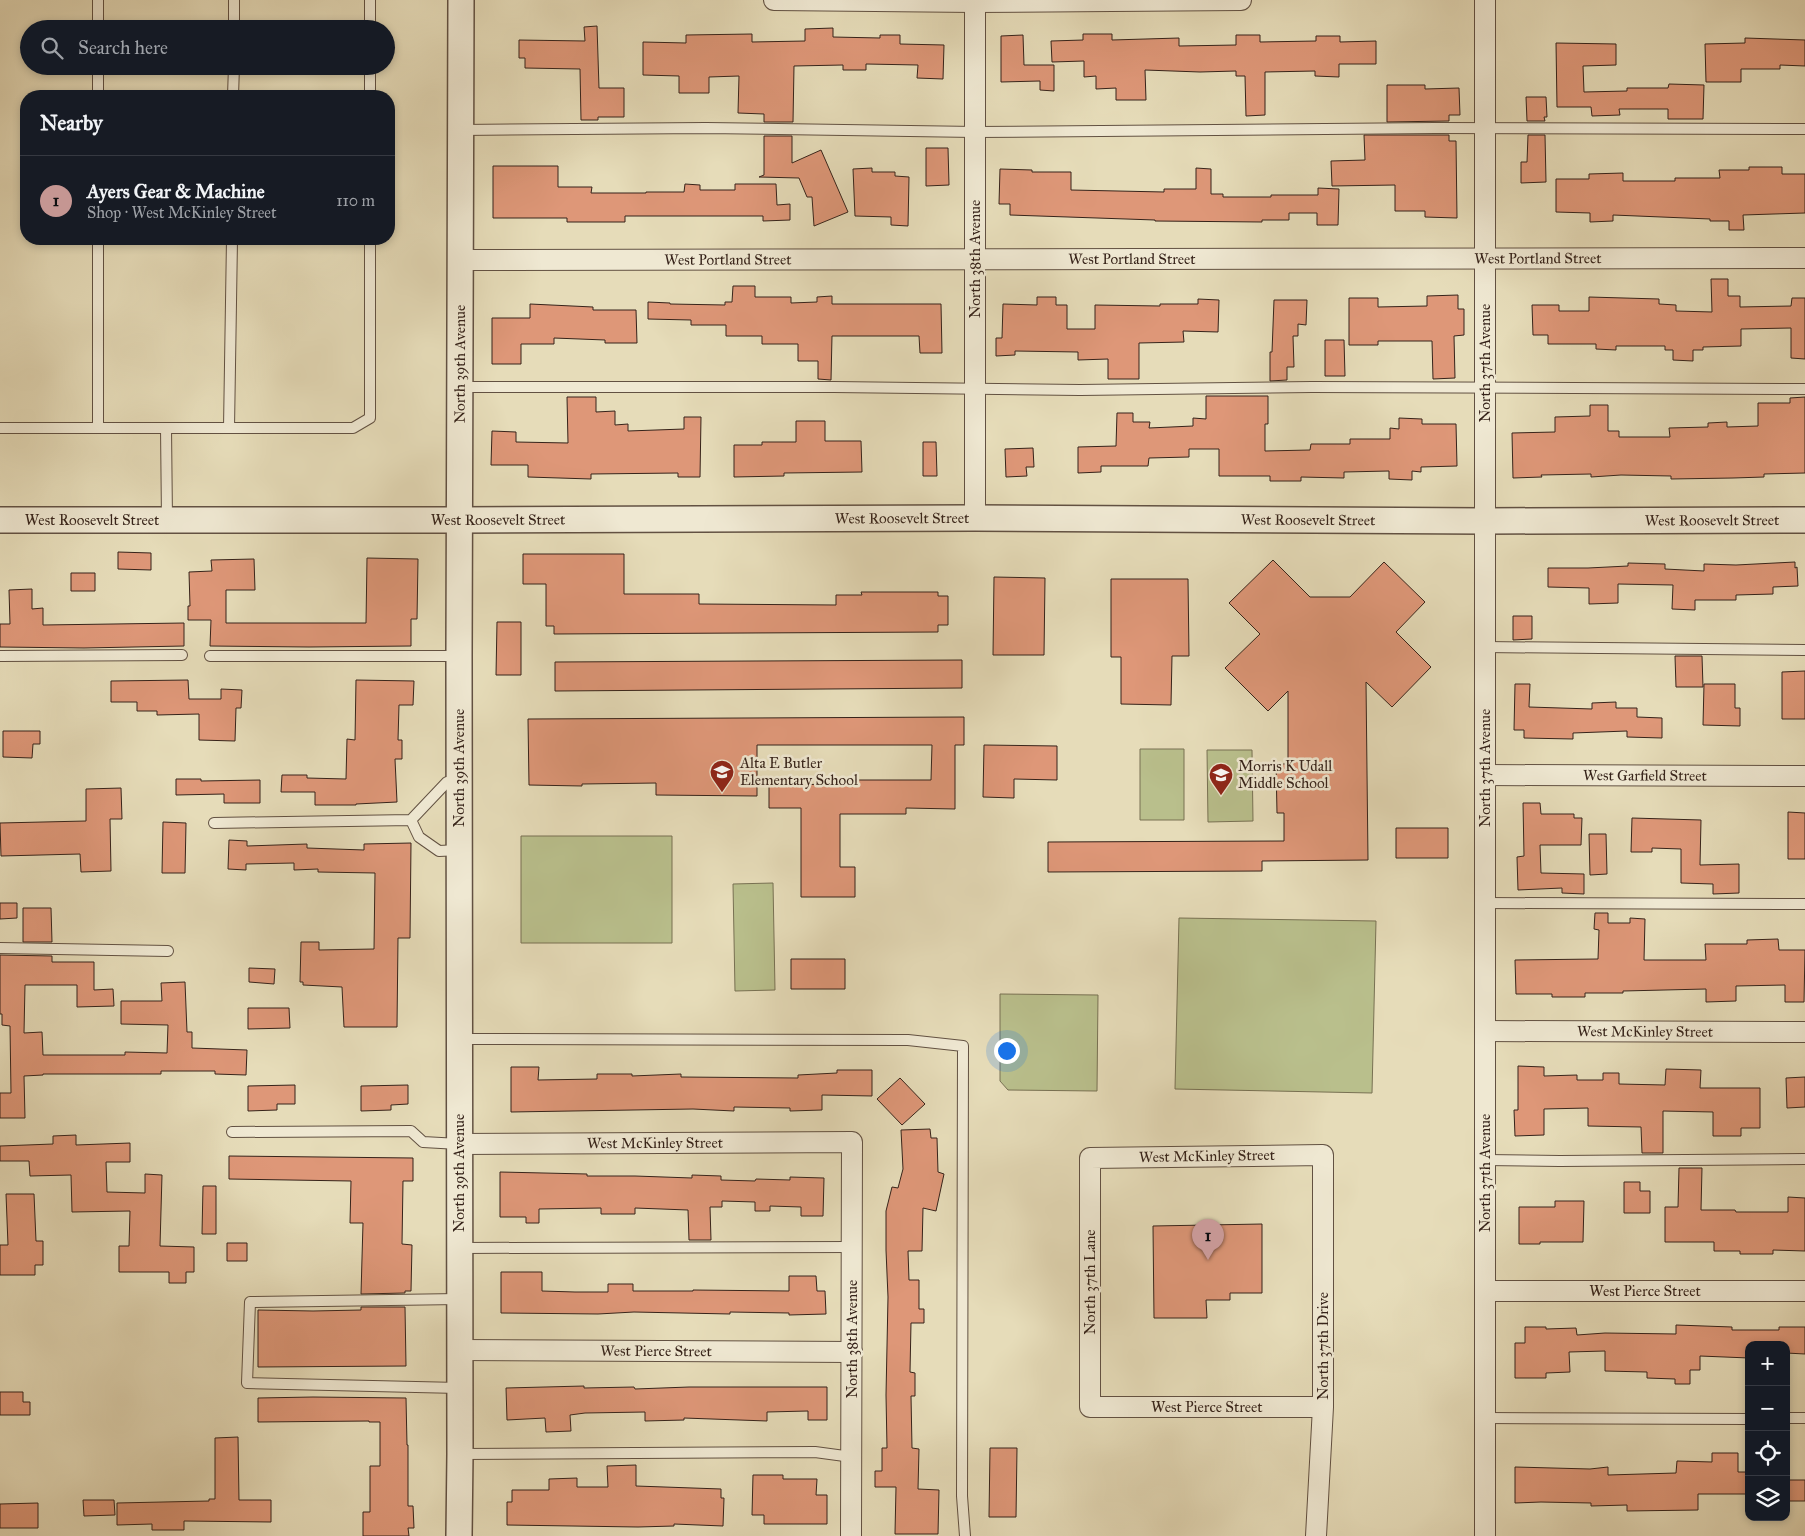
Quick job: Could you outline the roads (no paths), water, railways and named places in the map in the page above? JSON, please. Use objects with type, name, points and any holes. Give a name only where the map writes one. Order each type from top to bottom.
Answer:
[{"type":"street","name":"North 39th Avenue","points":[[459,1536],[461,0]]},
{"type":"street","points":[[774,0],[1241,0]]},
{"type":"street","name":"North 37th Avenue","points":[[1485,0],[1485,1536]]},
{"type":"street","name":"North 38th Avenue","points":[[975,1],[975,518]]},
{"type":"street","name":"West Portland Street","points":[[460,260],[1805,258]]},
{"type":"street","name":"West Roosevelt Street","points":[[0,520],[975,518],[1485,521],[1805,520]]},
{"type":"street","name":"West Garfield Street","points":[[1485,775],[1805,776]]},
{"type":"street","name":"West McKinley Street","points":[[1485,1031],[1805,1032]]},
{"type":"street","name":"North 38th Avenue","points":[[852,1142],[852,1536]]},
{"type":"street","name":"West McKinley Street","points":[[459,1144],[852,1142]]},
{"type":"street","name":"West McKinley Street","points":[[1090,1158],[1323,1155]]},
{"type":"street","name":"North 37th Drive","points":[[1316,1536],[1323,1407],[1323,1155]]},
{"type":"street","name":"North 37th Lane","points":[[1090,1158],[1090,1407]]},
{"type":"street","name":"West Pierce Street","points":[[1485,1291],[1805,1291]]},
{"type":"street","name":"West Pierce Street","points":[[460,1350],[852,1352]]},
{"type":"street","name":"West Pierce Street","points":[[1090,1407],[1323,1407]]},
{"type":"lane","points":[[98,0],[98,20]]},
{"type":"lane","points":[[234,0],[234,20]]},
{"type":"lane","points":[[370,0],[370,20]]},
{"type":"lane","points":[[98,75],[98,90]]},
{"type":"lane","points":[[233,90],[234,75]]},
{"type":"lane","points":[[370,75],[370,90]]},
{"type":"lane","points":[[460,130],[706,128],[975,132],[1485,128],[1805,129]]},
{"type":"lane","points":[[98,245],[98,428]]},
{"type":"lane","points":[[230,428],[232,245]]},
{"type":"lane","points":[[0,428],[353,428],[370,418],[370,245]]},
{"type":"lane","points":[[459,387],[1080,390],[1312,387],[1805,389]]},
{"type":"lane","points":[[166,428],[167,520]]},
{"type":"lane","points":[[1485,647],[1805,650]]},
{"type":"lane","points":[[0,656],[182,655]]},
{"type":"lane","points":[[210,656],[459,656]]},
{"type":"lane","points":[[214,823],[411,820],[447,782],[459,779]]},
{"type":"lane","points":[[411,820],[419,837],[439,851],[459,850]]},
{"type":"lane","points":[[1485,903],[1805,904]]},
{"type":"lane","points":[[0,948],[168,951]]},
{"type":"lane","points":[[459,1039],[908,1040],[963,1046],[962,1496],[965,1536]]},
{"type":"lane","points":[[232,1132],[411,1131],[423,1142],[459,1144]]},
{"type":"lane","points":[[1485,1160],[1805,1159]]},
{"type":"lane","points":[[459,1248],[852,1247]]},
{"type":"lane","points":[[460,1299],[250,1302],[247,1384],[460,1388]]},
{"type":"lane","points":[[1485,1418],[1745,1418]]},
{"type":"lane","points":[[1790,1418],[1805,1418]]},
{"type":"lane","points":[[460,1454],[815,1452],[852,1457]]},
{"type":"place","name":"Alta E Butler Elementary School","points":[[722,793]]},
{"type":"place","name":"Morris K Udall Middle School","points":[[1221,796]]},
{"type":"place","name":"Ayers Gear & Machine","points":[[1208,1260]]}]
